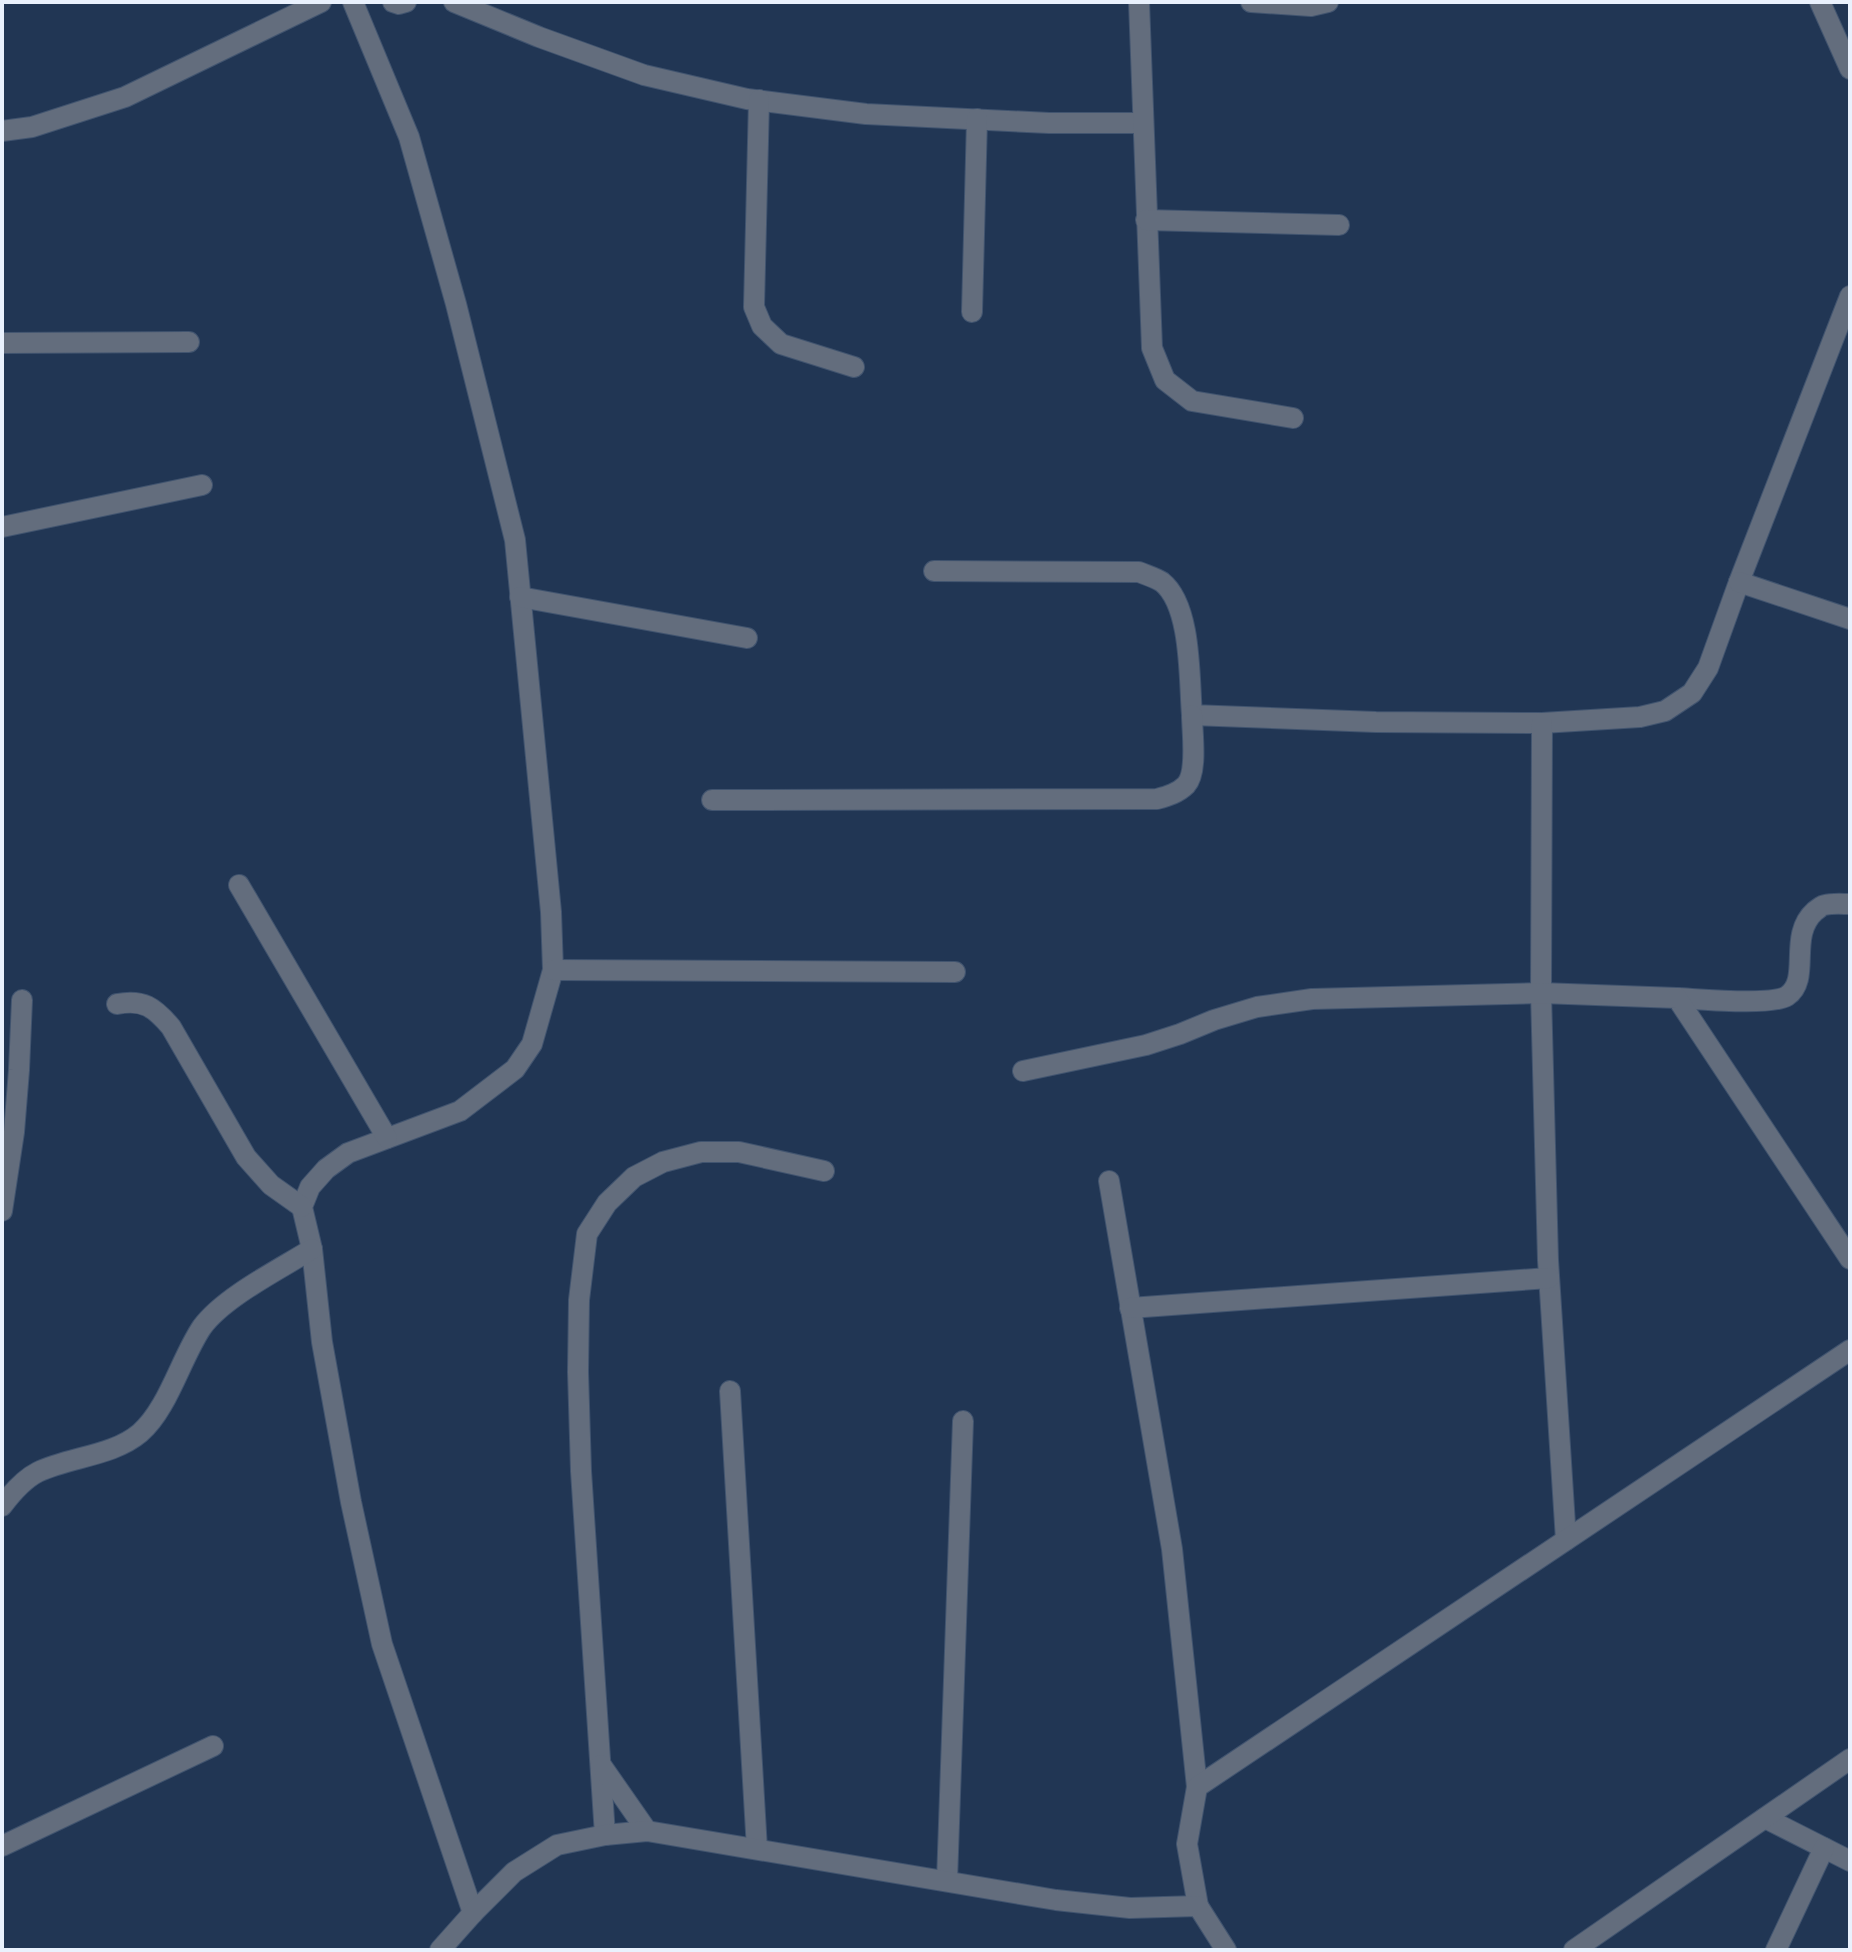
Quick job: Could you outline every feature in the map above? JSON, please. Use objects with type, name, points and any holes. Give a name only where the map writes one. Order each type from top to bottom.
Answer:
[{"type":"street","points":[[2,131],[32,127],[125,97],[321,2]]},
{"type":"street","points":[[353,2],[409,137],[515,540],[551,912],[553,970],[532,1044],[515,1069],[460,1111],[348,1153],[326,1169],[310,1187],[302,1207],[312,1249],[322,1342],[351,1502],[382,1644],[473,1913]]},
{"type":"street","points":[[393,2],[406,2]]},
{"type":"street","points":[[454,2],[644,75],[759,100],[866,114],[1049,123],[1143,123]]},
{"type":"street","points":[[1139,2],[1152,348],[1165,380],[1192,401],[1293,418]]},
{"type":"street","points":[[1251,2],[1311,6],[1328,2]]},
{"type":"street","points":[[1820,2],[1850,69]]},
{"type":"street","points":[[759,100],[754,307],[762,326],[781,344],[854,367]]},
{"type":"street","points":[[972,312],[977,119]]},
{"type":"street","points":[[1146,220],[1339,225]]},
{"type":"street","points":[[1192,715],[1376,722],[1542,723],[1640,717],[1665,711],[1692,693],[1708,668],[1850,296]]},
{"type":"street","points":[[2,343],[189,342]]},
{"type":"street","points":[[2,527],[202,485]]},
{"type":"street","points":[[712,800],[1157,799],[1175,793],[1188,783],[1193,770],[1192,715],[1185,625],[1174,597],[1162,582],[1139,572],[934,571]]},
{"type":"street","points":[[1739,582],[1850,619]]},
{"type":"street","points":[[520,597],[747,638]]},
{"type":"street","points":[[1542,723],[1541,993],[1549,1278],[1566,1540]]},
{"type":"street","points":[[239,885],[387,1138]]},
{"type":"street","points":[[1023,1071],[1146,1045],[1257,1007],[1312,999],[1541,993],[1772,1001],[1787,995],[1795,987],[1799,974],[1800,939],[1811,915],[1823,905],[1850,904]]},
{"type":"street","points":[[553,970],[955,972]]},
{"type":"street","points":[[1677,998],[1850,1259]]},
{"type":"street","points":[[2,1211],[14,1132],[22,1000]]},
{"type":"street","points":[[117,1004],[132,1001],[146,1004],[160,1014],[171,1027],[246,1157],[271,1185],[302,1207]]},
{"type":"street","points":[[605,1835],[581,1471],[578,1372],[579,1300],[587,1234],[607,1203],[634,1177],[663,1162],[701,1152],[739,1152],[824,1171]]},
{"type":"street","points":[[1109,1181],[1172,1549],[1197,1787],[1187,1844],[1198,1906],[1226,1950]]},
{"type":"street","points":[[2,1506],[35,1473],[112,1449],[140,1433],[158,1411],[189,1347],[220,1307],[312,1249]]},
{"type":"street","points":[[1130,1308],[1549,1278]]},
{"type":"street","points":[[1197,1787],[1850,1350]]},
{"type":"street","points":[[730,1391],[757,1849]]},
{"type":"street","points":[[947,1881],[963,1421]]},
{"type":"street","points":[[2,1846],[213,1746]]},
{"type":"street","points":[[1574,1950],[1850,1759]]},
{"type":"street","points":[[601,1765],[647,1831]]},
{"type":"street","points":[[1765,1818],[1850,1861]]},
{"type":"street","points":[[440,1950],[514,1872],[557,1845],[605,1835],[647,1831],[1056,1900],[1130,1908],[1198,1906]]},
{"type":"street","points":[[1776,1950],[1824,1848]]}]
